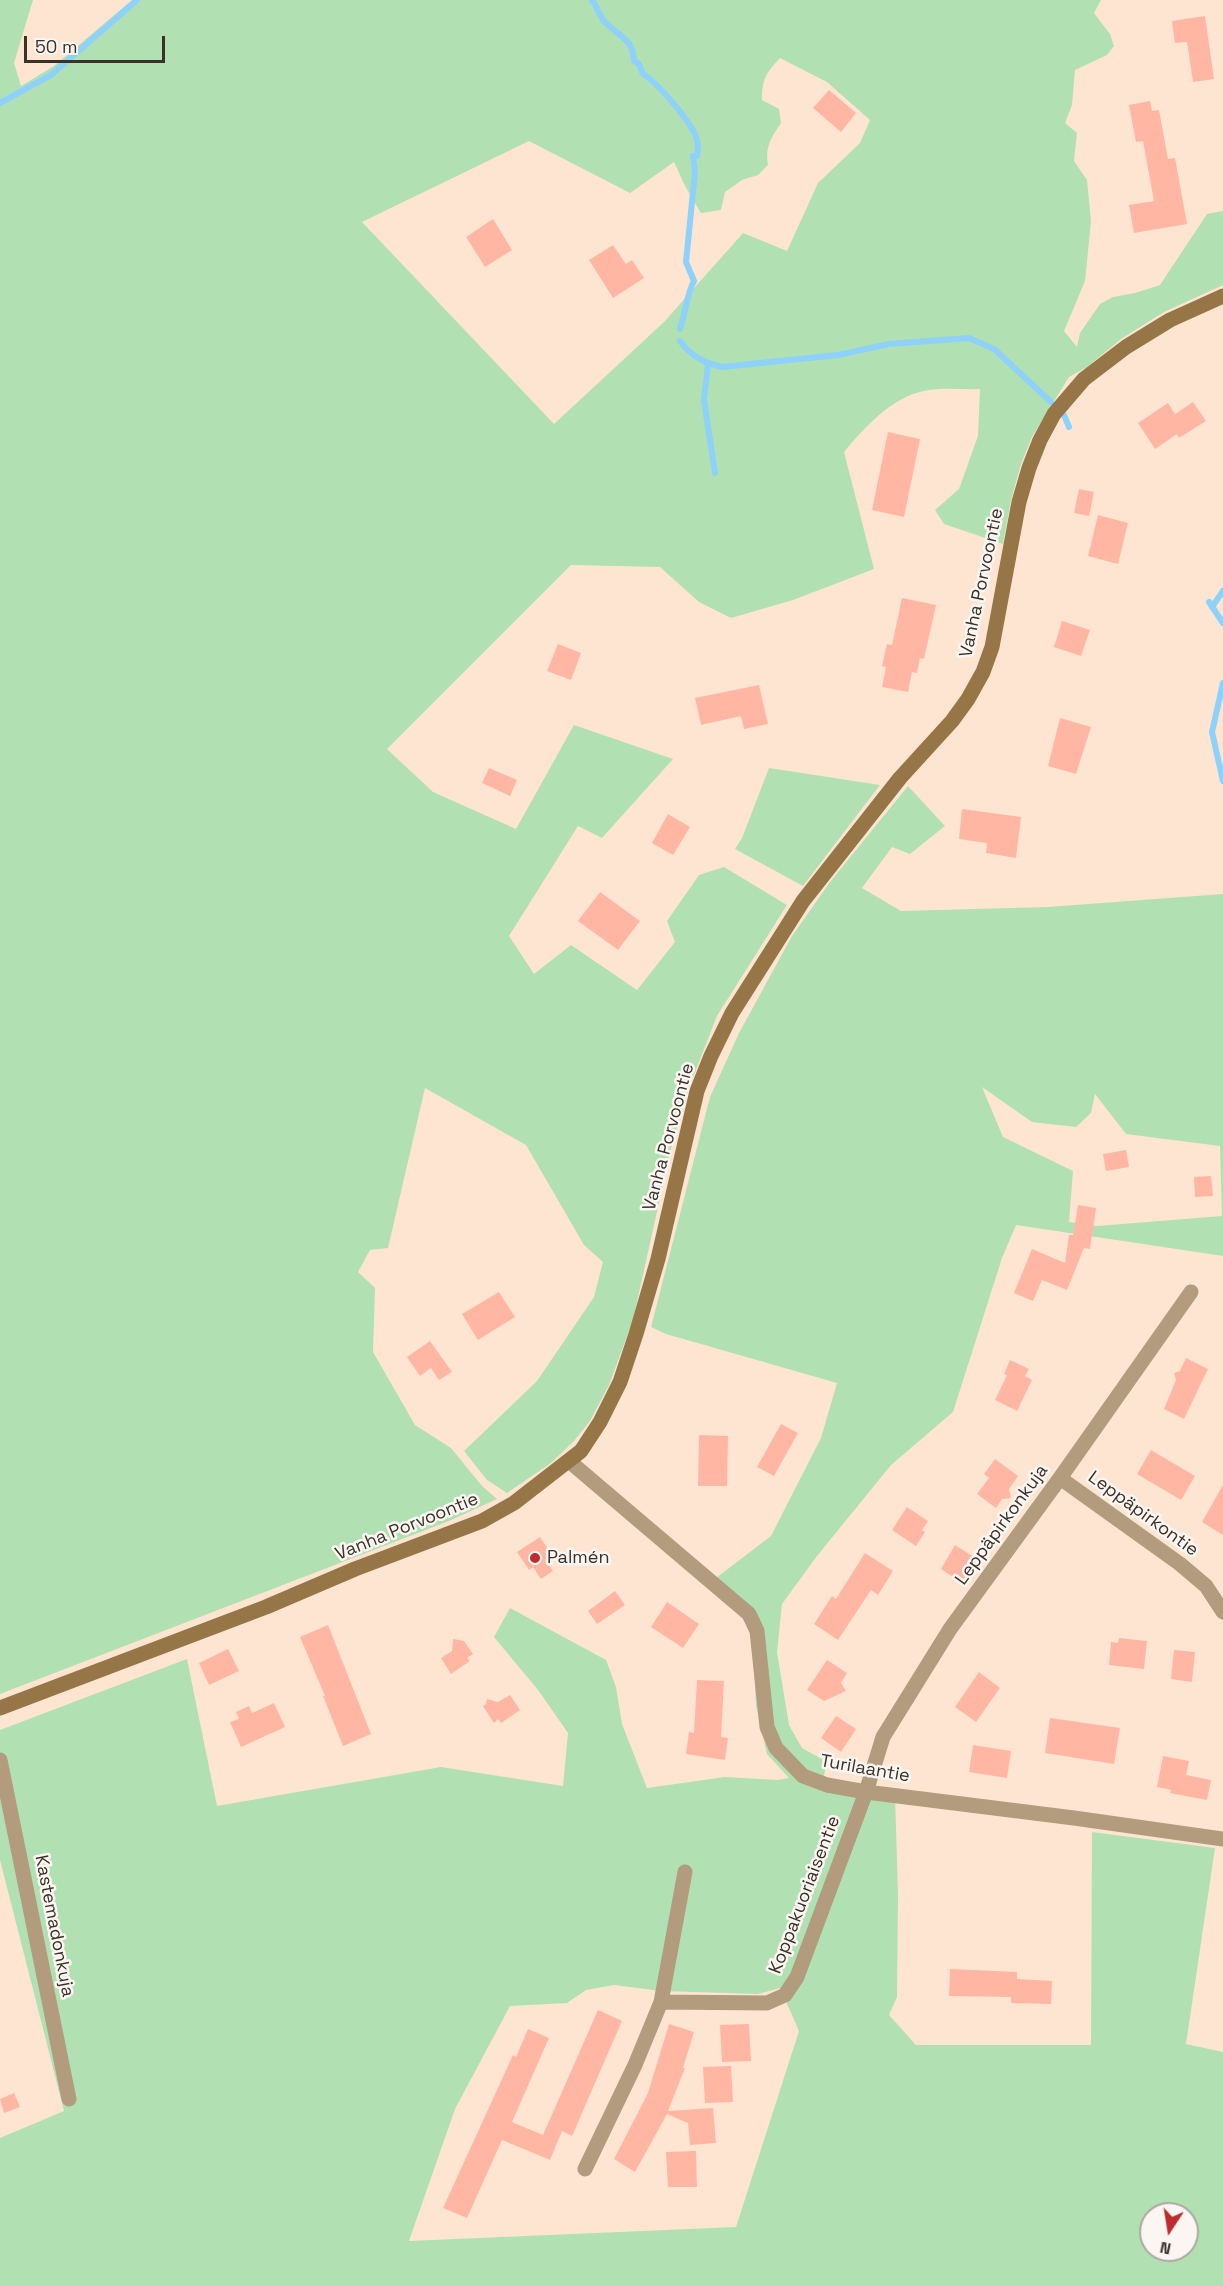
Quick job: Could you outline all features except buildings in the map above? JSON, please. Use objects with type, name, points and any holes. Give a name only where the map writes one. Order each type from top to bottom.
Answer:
[{"type":"street","name":"Vanha Porvoontie","points":[[0,1708],[482,1521],[514,1503],[580,1451],[600,1422],[620,1382],[658,1259],[697,1092],[732,1013],[803,901],[900,778],[952,721],[968,699],[982,672],[994,638],[1020,501],[1033,459],[1054,414],[1084,379],[1126,347],[1170,320],[1223,296]]},
{"type":"street","name":"Leppäpirkonkuja","points":[[866,1792],[883,1737],[950,1629],[1191,1292]]},
{"type":"street","name":"Turilaantie","points":[[569,1461],[749,1614],[757,1631],[767,1727],[776,1748],[803,1776],[827,1785],[866,1792],[1223,1839]]},
{"type":"street","name":"Leppäpirkontie","points":[[1060,1478],[1180,1564],[1206,1586],[1223,1612]]},
{"type":"street","name":"Kastemadonkuja","points":[[0,1760],[69,2099]]},
{"type":"street","name":"Koppakuoriaisentie","points":[[661,2002],[767,2002],[786,1995],[797,1977],[866,1792]]},
{"type":"street","points":[[585,2169],[635,2064],[661,2002],[685,1872]]},
{"type":"green space","points":[[0,0],[33,0],[14,63],[21,86],[54,66],[132,0],[1101,0],[1094,13],[1110,34],[1114,46],[1107,55],[1075,70],[1072,105],[1065,123],[1077,133],[1074,161],[1087,180],[1091,221],[1085,281],[1064,331],[1077,347],[1080,333],[1100,304],[1113,297],[1160,285],[1207,214],[1223,211],[1223,285],[1164,312],[1121,339],[1087,367],[1069,377],[1032,437],[1021,464],[1011,500],[1003,544],[944,524],[935,510],[959,489],[978,436],[980,389],[938,389],[912,394],[880,415],[844,452],[874,569],[793,600],[731,618],[699,602],[660,567],[571,565],[387,749],[433,792],[516,829],[574,725],[673,759],[602,838],[578,826],[509,936],[534,974],[571,945],[637,990],[675,942],[667,921],[699,875],[724,867],[787,905],[717,1016],[690,1085],[672,1144],[633,1320],[609,1385],[590,1421],[574,1441],[551,1463],[507,1493],[487,1480],[464,1451],[537,1381],[594,1297],[603,1262],[584,1245],[526,1145],[425,1088],[388,1248],[370,1250],[358,1272],[375,1288],[373,1352],[415,1425],[451,1448],[482,1486],[497,1499],[449,1521],[0,1694]],"holes":[[[780,58],[827,82],[870,120],[860,143],[818,183],[787,251],[743,233],[664,322],[554,424],[362,222],[529,141],[630,193],[674,162],[701,213],[721,210],[725,192],[742,180],[758,175],[768,165],[767,153],[770,143],[781,123],[779,109],[762,100],[764,81],[771,68]]]},
{"type":"green space","points":[[769,768],[880,785],[803,886],[735,849],[742,838]]},
{"type":"green space","points":[[908,786],[945,826],[910,854],[892,847],[862,888],[901,911],[1048,907],[1223,894],[1223,1256],[1016,1225],[1002,1258],[953,1412],[891,1465],[817,1556],[782,1604],[777,1652],[789,1725],[802,1748],[827,1762],[822,1784],[895,1795],[898,1896],[897,1997],[889,2015],[916,2045],[1091,2045],[1092,1832],[1215,1848],[1186,2044],[1223,2052],[1223,2286],[0,2286],[0,2138],[64,2111],[0,1860],[0,1730],[187,1659],[217,1806],[441,1767],[563,1786],[568,1733],[538,1690],[494,1637],[510,1608],[606,1660],[616,1687],[622,1724],[647,1788],[725,1777],[778,1780],[789,1778],[767,1754],[756,1706],[753,1645],[757,1631],[712,1581],[771,1536],[821,1438],[837,1383],[666,1334],[651,1327],[710,1097],[739,1033],[792,936],[830,882]],"holes":[[[982,1087],[1032,1122],[1076,1127],[1091,1113],[1095,1094],[1126,1134],[1220,1146],[1222,1216],[1097,1226],[1069,1222],[1073,1171],[1003,1137]],[[614,1985],[661,1991],[758,1994],[780,1988],[799,2031],[736,2227],[409,2241],[455,2109],[510,2006],[567,2003],[586,1990]]]},
{"type":"waterway","points":[[0,103],[51,75],[137,0]]},
{"type":"waterway","points":[[592,0],[604,21],[628,42],[634,61],[639,64],[643,74],[663,92],[685,118],[697,141],[697,156],[693,156],[695,172],[686,262],[694,281],[680,329]]},
{"type":"waterway","points":[[680,341],[698,358],[722,367],[838,355],[889,344],[969,338],[994,349],[1051,402]]},
{"type":"waterway","points":[[708,364],[704,400],[715,473]]},
{"type":"waterway","points":[[1064,415],[1069,427]]},
{"type":"waterway","points":[[1212,607],[1223,591]]},
{"type":"waterway","points":[[1209,602],[1223,623]]},
{"type":"waterway","points":[[1223,683],[1212,732],[1223,781]]},
{"type":"place","name":"Palmén","points":[[535,1558]]}]
